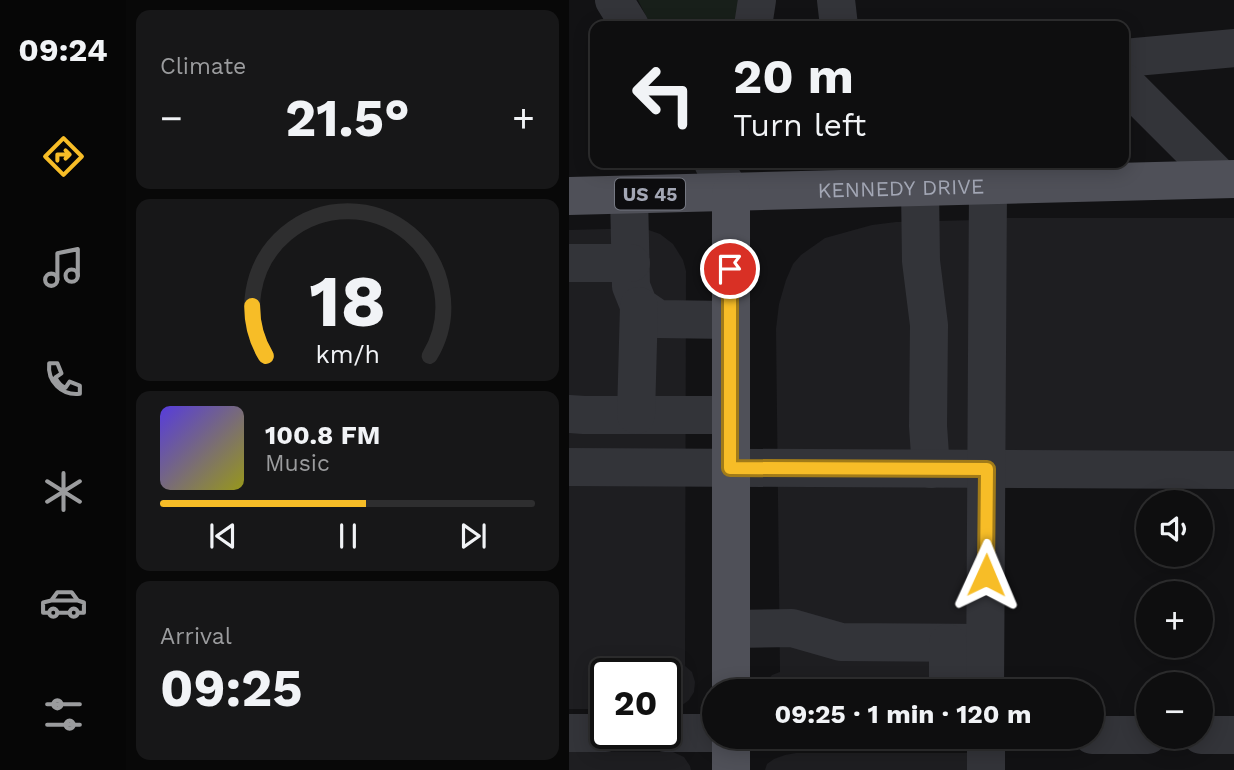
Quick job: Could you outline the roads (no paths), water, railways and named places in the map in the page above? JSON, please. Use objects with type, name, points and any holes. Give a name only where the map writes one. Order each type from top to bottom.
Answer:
[{"type":"main road","name":"KENNEDY DRIVE","points":[[569,196],[629,195],[726,173],[920,188],[1228,179]]},
{"type":"main road","points":[[726,173],[730,320],[731,679]]},
{"type":"main road","points":[[731,749],[731,770]]},
{"type":"street","points":[[614,0],[627,21]]},
{"type":"street","points":[[754,21],[757,0]]},
{"type":"street","points":[[836,0],[838,21]]},
{"type":"street","points":[[1129,58],[1234,48]]},
{"type":"street","points":[[1129,87],[1228,179]]},
{"type":"street","points":[[953,679],[967,643],[987,469],[988,187],[1013,168]]},
{"type":"street","points":[[920,188],[921,261],[929,325],[928,426],[931,469]]},
{"type":"street","points":[[629,195],[631,286],[639,306],[636,415]]},
{"type":"street","points":[[569,263],[631,263]]},
{"type":"street","points":[[639,306],[658,319],[730,320]]},
{"type":"street","points":[[569,414],[730,415]]},
{"type":"street","points":[[569,467],[1234,470]]},
{"type":"street","points":[[731,629],[792,628],[841,642],[967,643]]},
{"type":"street","points":[[967,643],[980,679]]},
{"type":"street","points":[[569,733],[590,733]]},
{"type":"street","points":[[681,733],[702,733]]},
{"type":"street","points":[[1104,735],[1136,735]]},
{"type":"street","points":[[1213,735],[1234,735]]},
{"type":"street","points":[[986,749],[986,770]]}]
